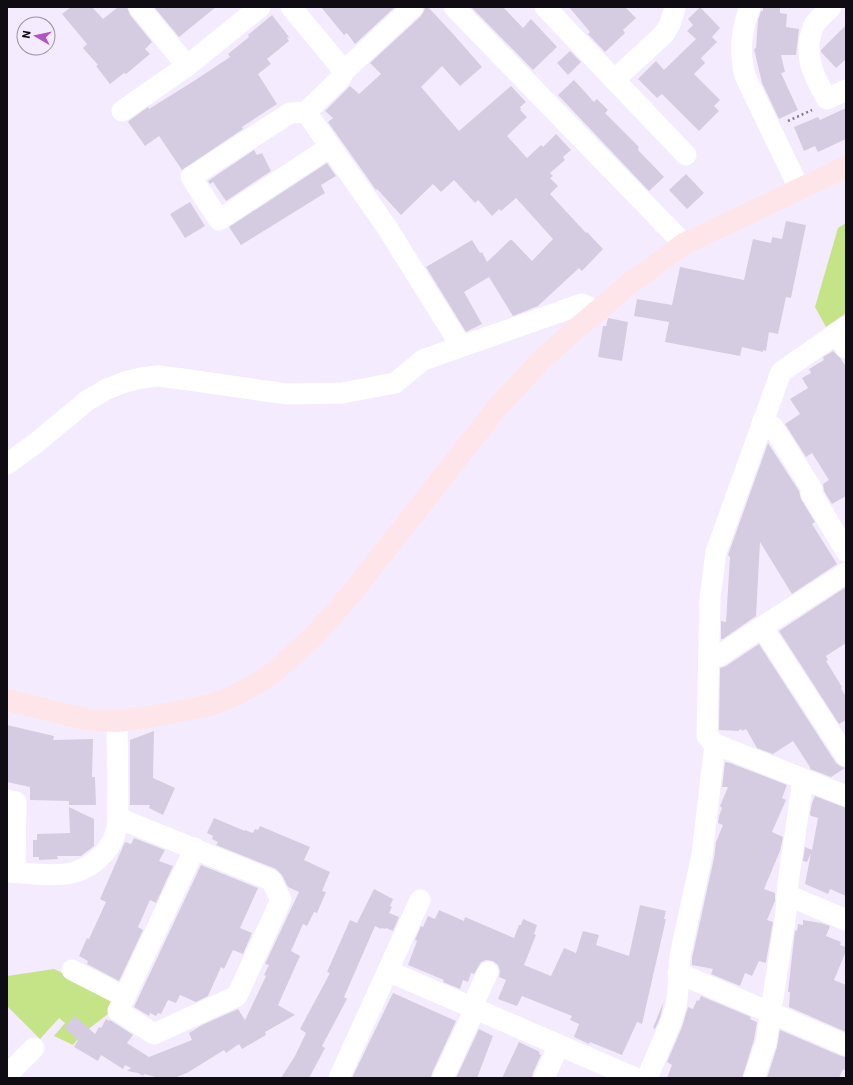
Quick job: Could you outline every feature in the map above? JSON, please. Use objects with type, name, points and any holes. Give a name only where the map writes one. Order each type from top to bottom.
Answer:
[{"type":"street","points":[[139,7],[187,66]]},
{"type":"street","points":[[122,111],[187,66],[260,7]]},
{"type":"street","points":[[291,7],[344,71]]},
{"type":"street","points":[[330,147],[219,220],[191,178],[290,113],[306,112],[340,79],[344,71],[413,7]]},
{"type":"street","points":[[454,7],[684,244]]},
{"type":"street","points":[[544,7],[686,155]]},
{"type":"street","points":[[614,80],[664,34],[670,24],[675,7]]},
{"type":"street","points":[[750,7],[742,31],[741,43],[745,76],[799,188]]},
{"type":"street","points":[[831,7],[814,26],[809,40],[809,56],[817,83],[827,99],[846,90]]},
{"type":"street","points":[[306,112],[386,226],[461,346]]},
{"type":"street","points":[[7,700],[90,720],[116,721],[182,711],[234,696],[256,684],[274,672],[313,637],[350,594],[496,409],[541,360],[596,311],[629,284],[684,244],[799,188],[846,167]]},
{"type":"street","points":[[7,464],[88,400],[107,389],[125,382],[158,376],[287,394],[342,393],[395,383],[423,360],[582,304],[596,311]]},
{"type":"street","points":[[843,336],[781,372],[716,552],[710,598],[707,736],[715,744],[846,796]]},
{"type":"street","points":[[763,422],[773,427],[812,489],[811,493],[846,551]]},
{"type":"street","points":[[709,656],[719,656],[846,573]]},
{"type":"street","points":[[762,627],[844,747]]},
{"type":"street","points":[[7,800],[16,802],[11,872],[63,875],[73,874],[89,867],[111,846],[117,832],[116,721]]},
{"type":"street","points":[[647,1078],[671,1022],[678,990],[680,956],[702,855],[715,744]]},
{"type":"street","points":[[754,1078],[766,1043],[771,1013],[786,913],[788,883],[803,780]]},
{"type":"street","points":[[118,818],[195,848],[271,880],[281,900],[237,996],[154,1034],[118,1011],[195,848]]},
{"type":"street","points":[[787,895],[846,920]]},
{"type":"street","points":[[339,1078],[420,900]]},
{"type":"street","points":[[72,970],[125,997]]},
{"type":"street","points":[[388,971],[635,1078]]},
{"type":"street","points":[[443,1078],[488,972]]},
{"type":"street","points":[[678,973],[846,1045]]},
{"type":"street","points":[[544,1078],[559,1045]]},
{"type":"street","points":[[7,1075],[34,1048]]},
{"type":"path","points":[[771,129],[820,107],[827,99]]},
{"type":"green space","points":[[846,223],[846,313],[826,327],[815,307],[838,228]]},
{"type":"green space","points":[[54,969],[116,999],[108,1014],[82,1034],[73,1045],[54,1036],[65,1023],[59,1018],[40,1039],[7,1006],[7,976]]},
{"type":"building","points":[[71,7],[92,7],[103,19],[118,7],[127,7],[130,15],[152,42],[145,49],[150,54],[126,74],[124,73],[110,84],[96,66],[98,65],[83,48],[87,44],[62,14]]},
{"type":"building","points":[[154,7],[216,7],[179,37]]},
{"type":"building","points":[[321,7],[395,7],[355,44],[347,33],[344,35]]},
{"type":"building","points":[[425,7],[428,7],[482,67],[460,86],[442,66],[421,87],[459,131],[511,86],[526,102],[520,107],[520,110],[527,117],[507,136],[527,158],[541,145],[543,147],[556,134],[571,150],[563,157],[565,160],[550,173],[553,176],[550,178],[558,186],[550,194],[603,249],[582,271],[579,268],[538,306],[513,316],[489,277],[464,292],[482,324],[466,332],[426,267],[472,240],[480,253],[482,252],[487,262],[510,240],[512,240],[532,261],[553,239],[516,198],[501,211],[499,209],[492,216],[478,200],[475,203],[454,180],[441,192],[433,184],[401,215],[377,189],[376,190],[328,122],[333,118],[325,111],[350,86],[359,94],[381,74],[370,63],[421,16]]},
{"type":"building","points":[[471,7],[503,7],[523,28],[531,19],[557,47],[533,70]]},
{"type":"building","points":[[569,7],[625,7],[636,18],[623,30],[625,33],[605,52],[588,34],[590,32]]},
{"type":"building","points":[[700,7],[720,28],[712,37],[717,42],[701,58],[705,63],[694,74],[720,100],[714,106],[719,111],[699,131],[662,94],[657,98],[638,79],[656,61],[664,70],[696,39],[687,31],[693,25],[688,19]]},
{"type":"building","points":[[763,7],[780,7],[780,13],[787,14],[786,27],[799,29],[796,55],[781,55],[785,72],[781,73],[798,110],[779,119],[762,83],[754,49],[756,48],[758,20],[761,11],[763,11]]},
{"type":"building","points":[[272,15],[289,37],[287,38],[289,41],[267,59],[271,64],[258,74],[277,104],[182,170],[159,136],[145,146],[128,122],[148,107],[149,109],[230,57],[228,54],[249,37],[248,35]]},
{"type":"building","points":[[846,25],[846,59],[836,68],[821,52],[821,50]]},
{"type":"building","points":[[570,51],[581,62],[568,75],[557,63]]},
{"type":"building","points":[[574,80],[594,102],[597,99],[608,110],[605,113],[639,147],[639,151],[664,177],[649,191],[558,95]]},
{"type":"building","points":[[846,108],[846,139],[818,152],[815,146],[804,151],[794,127],[818,117],[820,120]]},
{"type":"building","points":[[254,150],[257,155],[262,153],[271,171],[226,201],[213,182],[210,184],[208,181]]},
{"type":"building","points":[[327,163],[336,176],[321,185],[325,193],[241,245],[229,227]]},
{"type":"building","points":[[686,174],[704,193],[687,209],[669,190]]},
{"type":"building","points":[[190,202],[205,226],[185,238],[170,214]]},
{"type":"building","points":[[786,221],[806,225],[791,298],[786,297],[778,334],[769,332],[766,351],[763,350],[763,352],[742,347],[740,356],[665,342],[669,322],[634,316],[637,299],[672,305],[680,267],[744,280],[753,239],[771,243],[772,237],[782,239]]},
{"type":"building","points":[[608,318],[628,322],[622,361],[598,357],[603,326],[606,326]]},
{"type":"building","points":[[833,351],[846,367],[846,496],[832,504],[824,491],[823,484],[829,480],[812,453],[806,457],[785,424],[800,414],[790,399],[808,388],[802,378],[811,373],[809,369],[824,360],[823,357]]},
{"type":"building","points":[[768,443],[799,491],[801,499],[815,522],[812,524],[837,564],[792,594],[760,542],[756,616],[721,639],[721,621],[726,622],[730,557],[728,555]]},
{"type":"building","points":[[846,587],[846,643],[826,656],[828,660],[826,661],[842,687],[841,688],[846,697],[846,720],[839,724],[779,631]]},
{"type":"building","points":[[759,644],[836,763],[845,768],[831,777],[810,769],[793,741],[773,754],[757,748],[746,729],[742,731],[741,729],[738,731],[719,730],[720,668],[726,666]]},
{"type":"building","points":[[7,725],[54,736],[53,740],[93,739],[92,777],[95,777],[96,805],[69,805],[69,801],[30,800],[30,787],[7,782]]},
{"type":"building","points":[[154,731],[153,778],[175,788],[163,815],[149,808],[150,805],[130,805],[130,740]]},
{"type":"building","points":[[725,762],[787,785],[782,798],[786,800],[772,832],[783,837],[780,851],[764,889],[775,893],[775,901],[767,920],[773,922],[766,963],[759,961],[752,976],[745,973],[740,986],[711,974],[713,969],[692,965],[692,958],[714,858],[716,842],[723,825],[718,823],[722,808],[720,806],[728,787],[722,787]]},
{"type":"building","points":[[815,796],[846,808],[846,896],[830,889],[828,894],[805,884],[811,853],[807,862],[803,861],[805,847],[812,850],[818,818],[811,816],[810,814]]},
{"type":"building","points":[[69,807],[94,819],[94,846],[81,856],[57,856],[58,859],[39,860],[39,857],[33,857],[33,840],[37,840],[37,834],[70,833]]},
{"type":"building","points":[[214,818],[253,833],[255,829],[258,830],[260,826],[310,847],[304,860],[330,872],[322,891],[326,892],[317,913],[314,912],[307,926],[303,924],[291,951],[300,956],[278,1005],[295,1015],[265,1032],[266,1035],[242,1049],[239,1044],[226,1053],[224,1050],[187,1073],[174,1078],[160,1078],[144,1074],[143,1076],[138,1073],[127,1071],[131,1068],[125,1065],[123,1069],[101,1055],[98,1061],[74,1047],[78,1040],[64,1027],[75,1016],[95,1034],[99,1027],[101,1028],[106,1019],[109,1021],[110,1020],[133,1035],[127,1043],[149,1057],[192,1040],[189,1033],[202,1025],[238,1009],[245,1020],[266,976],[264,975],[269,965],[265,964],[299,892],[288,887],[282,875],[276,869],[216,845],[218,842],[212,839],[213,836],[207,833]]},
{"type":"building","points":[[134,838],[165,850],[159,861],[173,866],[156,903],[150,900],[138,927],[143,930],[119,981],[87,964],[88,961],[79,956],[87,938],[89,939],[106,902],[100,899],[125,842],[131,844]]},
{"type":"building","points":[[201,865],[258,888],[240,928],[252,933],[243,954],[233,950],[224,969],[221,967],[208,996],[196,1002],[180,995],[176,1003],[168,1000],[161,1014],[158,1013],[156,1016],[150,1013],[149,1016],[134,1007]]},
{"type":"building","points":[[374,889],[393,899],[390,906],[392,907],[389,913],[399,917],[393,931],[386,928],[381,929],[375,926],[344,997],[347,999],[322,1046],[325,1048],[309,1078],[281,1078],[295,1056],[306,1033],[300,1029],[330,973],[327,972],[350,920],[357,923]]},
{"type":"building","points":[[640,905],[666,911],[664,919],[666,919],[642,1024],[637,1022],[622,1055],[590,1042],[589,1044],[574,1037],[579,1024],[570,1020],[572,1016],[522,996],[517,1006],[498,999],[506,980],[499,977],[500,971],[498,965],[493,961],[486,960],[481,962],[474,974],[471,973],[468,982],[463,980],[460,989],[443,982],[444,980],[408,965],[417,941],[415,940],[421,926],[423,927],[428,916],[435,919],[439,910],[464,921],[465,917],[514,938],[523,919],[537,925],[534,934],[536,935],[524,965],[551,976],[564,948],[576,953],[583,931],[599,935],[596,945],[629,956]]},
{"type":"building","points":[[803,920],[830,926],[826,936],[841,942],[840,945],[846,947],[846,951],[834,980],[846,985],[846,1032],[789,1007],[790,992],[788,992],[795,930],[797,931],[798,924],[803,925]]},
{"type":"building","points":[[393,993],[456,1021],[431,1078],[352,1078]]},
{"type":"building","points":[[701,996],[751,1017],[750,1019],[757,1022],[754,1040],[742,1078],[667,1078],[672,1065],[667,1062],[682,1027],[688,1007],[693,1009],[697,1000],[699,1001]]},
{"type":"building","points":[[664,1001],[660,1018],[655,1029],[653,1028]]},
{"type":"building","points":[[479,1029],[493,1036],[477,1078],[456,1078]]},
{"type":"building","points":[[780,1030],[846,1057],[846,1071],[843,1069],[839,1078],[767,1078],[777,1047]]},
{"type":"building","points":[[519,1042],[540,1052],[539,1054],[541,1055],[532,1078],[502,1078]]}]
